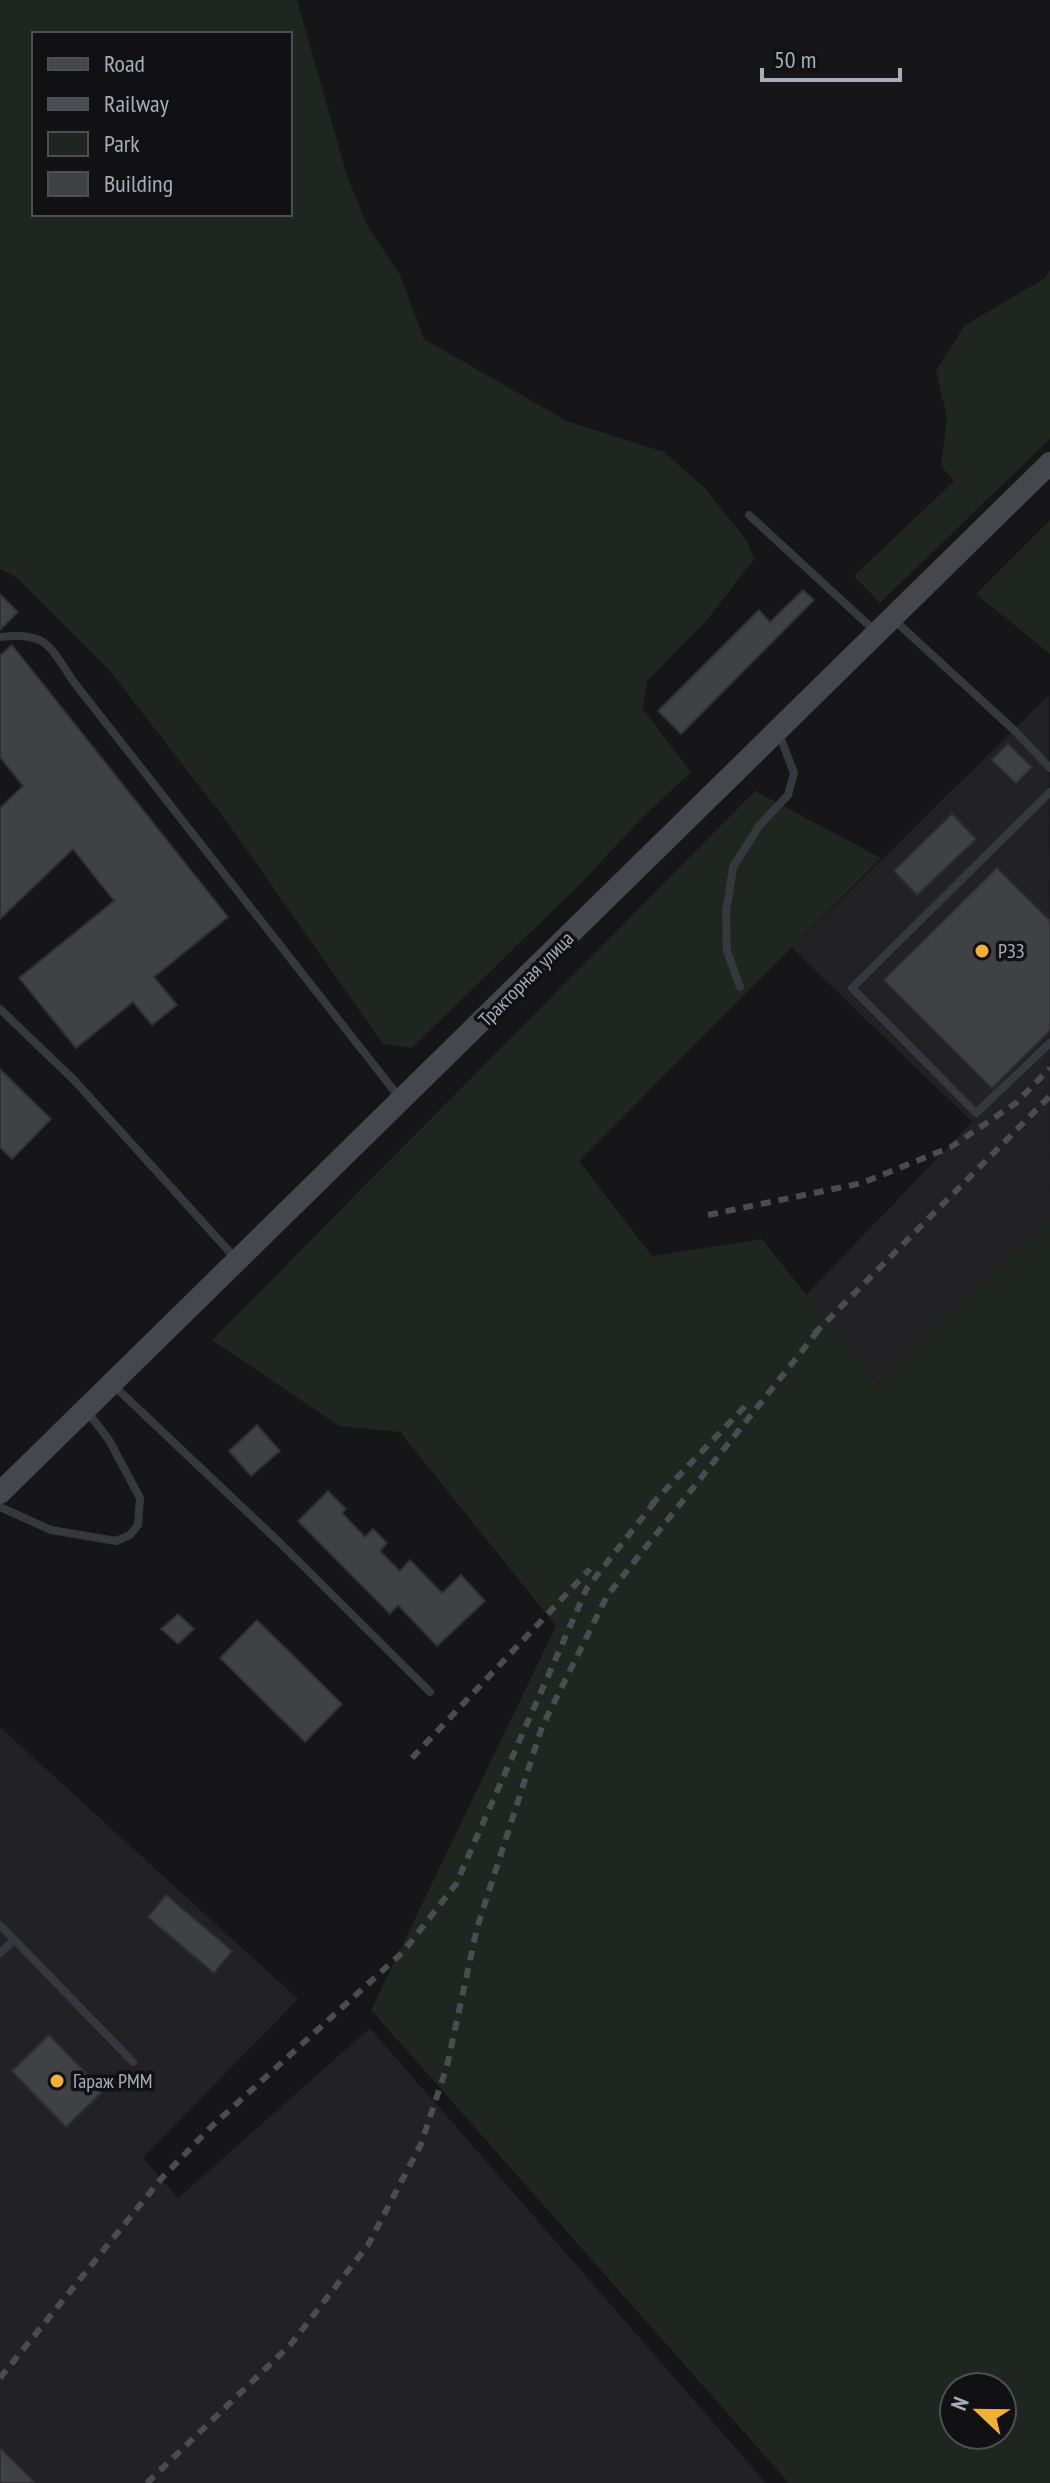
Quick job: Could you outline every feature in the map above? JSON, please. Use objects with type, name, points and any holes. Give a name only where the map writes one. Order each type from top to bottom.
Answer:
[{"type":"main road","name":"Тракторная улица","points":[[0,1493],[1050,463]]},
{"type":"lane","points":[[749,515],[1015,731],[1050,768]]},
{"type":"lane","points":[[0,637],[25,634],[47,643],[73,681],[402,1100]]},
{"type":"lane","points":[[740,987],[727,951],[726,912],[733,867],[759,826],[788,795],[794,773],[778,731]]},
{"type":"lane","points":[[1050,792],[852,988],[976,1113],[1050,1043]]},
{"type":"lane","points":[[0,1009],[74,1080],[236,1260]]},
{"type":"lane","points":[[112,1383],[430,1692]]},
{"type":"lane","points":[[0,1507],[51,1530],[116,1541],[130,1535],[138,1525],[140,1498],[109,1440],[86,1409]]},
{"type":"lane","points":[[0,1925],[133,2062]]},
{"type":"lane","points":[[0,1953],[14,1940]]},
{"type":"shaded area","points":[[1049,695],[1050,1221],[877,1384],[806,1295],[972,1122],[792,948]]},
{"type":"shaded area","points":[[0,1727],[298,1999],[143,2158],[178,2198],[370,2028],[766,2483],[0,2483]]},
{"type":"green space","points":[[0,0],[297,0],[347,176],[368,227],[400,275],[424,339],[567,421],[664,452],[704,487],[747,541],[754,559],[707,620],[647,681],[643,709],[691,772],[412,1048],[383,1044],[227,822],[110,671],[16,577],[0,569]]},
{"type":"green space","points":[[1050,269],[1050,439],[880,603],[854,576],[954,481],[941,466],[947,418],[936,371],[964,326],[1045,278]]},
{"type":"green space","points":[[1050,520],[1050,654],[976,594]]},
{"type":"green space","points":[[755,791],[881,858],[579,1161],[652,1256],[762,1239],[877,1384],[1050,1216],[1050,2483],[789,2483],[371,2010],[556,1626],[400,1432],[339,1426],[212,1340]]},
{"type":"building","points":[[803,590],[814,600],[681,734],[658,711],[759,610],[770,622]]},
{"type":"building","points":[[0,594],[18,612],[0,630]]},
{"type":"building","points":[[12,645],[228,917],[154,977],[177,1005],[152,1025],[133,1002],[76,1048],[19,978],[114,901],[73,849],[0,919],[0,808],[23,786],[0,757],[0,655]]},
{"type":"building","points":[[1008,744],[1032,767],[1016,783],[992,760]]},
{"type":"building","points":[[952,814],[976,839],[917,895],[894,871]]},
{"type":"building","name":"РЗЗ","points":[[997,868],[1050,921],[1050,1030],[992,1088],[884,980]]},
{"type":"building","points":[[0,1069],[51,1119],[12,1159],[0,1147]]},
{"type":"building","points":[[257,1425],[280,1451],[251,1476],[229,1451]]},
{"type":"building","points":[[328,1491],[346,1509],[342,1513],[365,1537],[373,1529],[387,1543],[380,1551],[400,1571],[410,1560],[442,1593],[461,1575],[485,1601],[437,1646],[398,1605],[390,1614],[298,1521]]},
{"type":"building","points":[[178,1614],[194,1629],[178,1644],[161,1629]]},
{"type":"building","points":[[257,1620],[342,1704],[305,1742],[220,1658]]},
{"type":"building","points":[[166,1895],[232,1951],[214,1973],[148,1917]]},
{"type":"building","name":"Гараж РММ","points":[[49,2035],[103,2091],[66,2127],[12,2071]]},
{"type":"building","points":[[0,2448],[35,2483],[0,2483]]},
{"type":"railway","points":[[708,1215],[862,1183],[951,1147],[1016,1103],[1050,1068]]},
{"type":"railway","points":[[814,1334],[1050,1096]]},
{"type":"railway","points":[[147,2483],[291,2344],[368,2245],[421,2144],[447,2066],[477,1928],[542,1727],[607,1596],[821,1327]]},
{"type":"railway","points":[[651,1505],[750,1401]]},
{"type":"railway","points":[[0,2378],[161,2179],[211,2127],[403,1952],[456,1884],[587,1588],[657,1499]]},
{"type":"railway","points":[[412,1758],[590,1569]]},
{"type":"place","name":"РЗЗ","points":[[982,951]]},
{"type":"place","name":"Гараж РММ","points":[[57,2081]]}]
